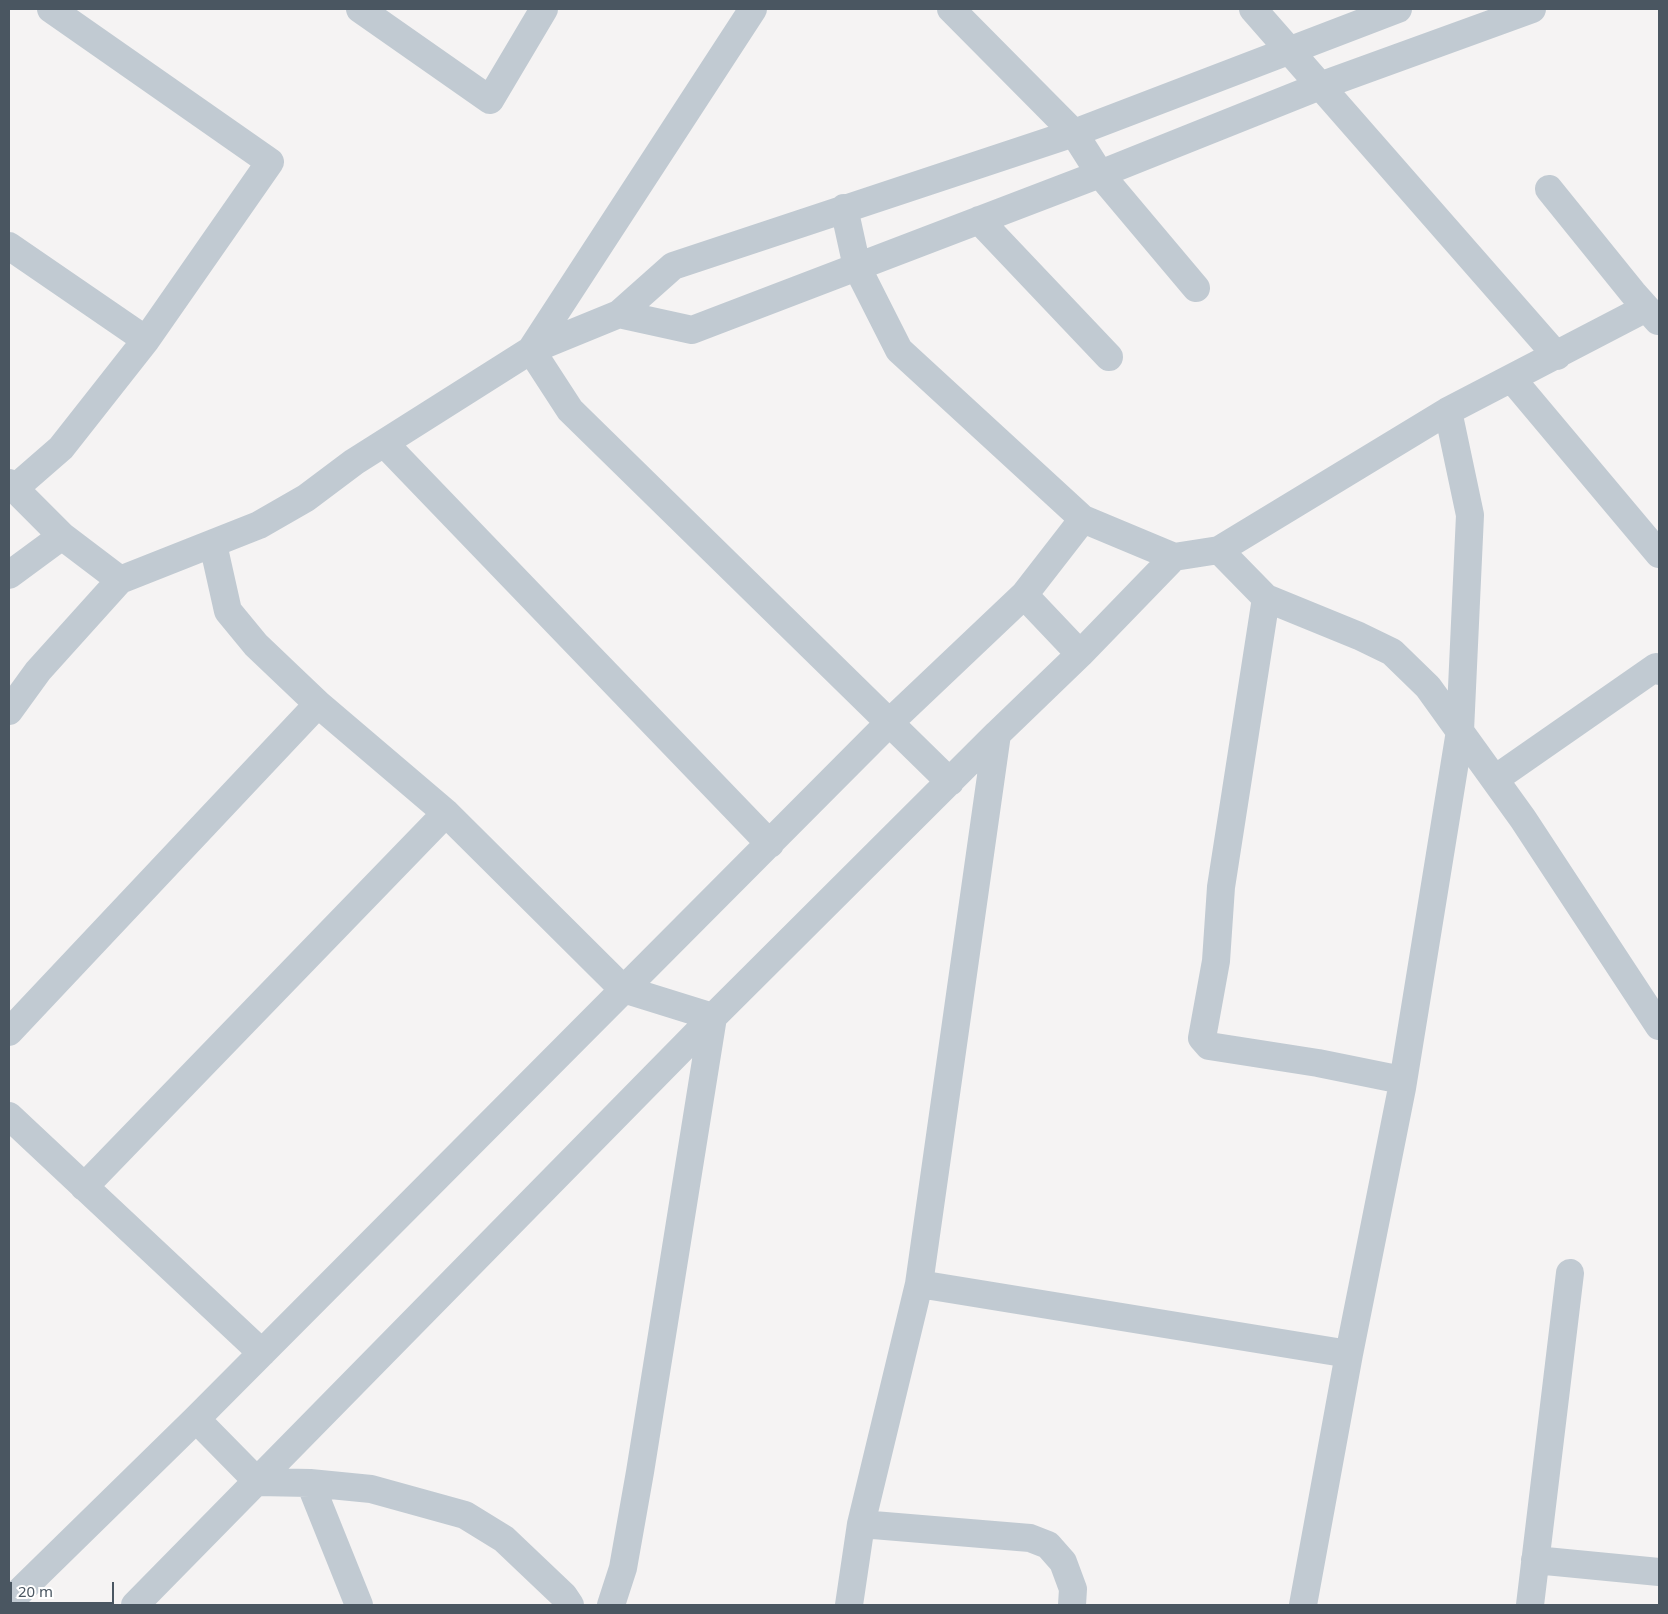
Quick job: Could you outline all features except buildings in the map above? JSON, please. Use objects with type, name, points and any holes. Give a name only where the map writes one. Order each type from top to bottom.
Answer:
[{"type":"street","points":[[51,9],[270,162],[146,340],[61,448],[12,485],[62,536],[120,580]]},
{"type":"street","points":[[360,9],[490,100],[544,9]]},
{"type":"street","points":[[531,350],[753,9]]},
{"type":"street","points":[[951,9],[1074,133],[1100,174],[1196,288]]},
{"type":"street","points":[[1253,9],[1557,356]]},
{"type":"street","points":[[9,711],[38,671],[120,580],[259,525],[306,498],[354,462],[531,350],[619,314],[673,266],[1074,133],[1398,9]]},
{"type":"street","points":[[619,314],[692,330],[1100,174],[1320,86],[1532,9]]},
{"type":"street","points":[[844,208],[857,267],[899,350],[1083,518],[1174,558],[1219,550],[1448,411],[1557,356],[1653,315],[1549,189]]},
{"type":"street","points":[[979,220],[1109,357]]},
{"type":"street","points":[[9,246],[146,340]]},
{"type":"street","points":[[531,350],[570,410],[950,782]]},
{"type":"street","points":[[1512,379],[1659,554]]},
{"type":"street","points":[[1303,1605],[1349,1354],[1402,1088],[1460,731],[1470,515],[1448,411]]},
{"type":"street","points":[[384,443],[770,844]]},
{"type":"street","points":[[9,1602],[196,1419],[890,722],[1024,595],[1083,518]]},
{"type":"street","points":[[9,575],[62,536]]},
{"type":"street","points":[[213,544],[228,611],[256,645],[318,704],[446,813],[623,989],[713,1017]]},
{"type":"street","points":[[1219,550],[1266,598],[1359,636],[1392,652],[1428,686],[1523,819],[1659,1026]]},
{"type":"street","points":[[135,1605],[713,1017],[1080,654],[1174,558]]},
{"type":"street","points":[[1024,595],[1080,654]]},
{"type":"street","points":[[1266,598],[1221,887],[1216,961],[1202,1038],[1208,1046],[1318,1063],[1397,1079],[1402,1088]]},
{"type":"street","points":[[1495,779],[1656,667],[1659,671]]},
{"type":"street","points":[[9,1032],[318,704]]},
{"type":"street","points":[[849,1605],[861,1524],[918,1284],[997,734]]},
{"type":"street","points":[[84,1187],[446,813]]},
{"type":"street","points":[[611,1605],[623,1568],[640,1472],[713,1017]]},
{"type":"street","points":[[9,1116],[262,1353]]},
{"type":"street","points":[[1530,1605],[1570,1273]]},
{"type":"street","points":[[918,1284],[1349,1354]]},
{"type":"street","points":[[196,1419],[258,1482],[310,1483],[371,1489],[465,1515],[504,1539],[564,1596],[570,1605]]},
{"type":"street","points":[[310,1483],[359,1605]]},
{"type":"street","points":[[861,1524],[1030,1538],[1048,1545],[1063,1562],[1074,1589],[1072,1605]]},
{"type":"street","points":[[1535,1560],[1659,1572]]}]
